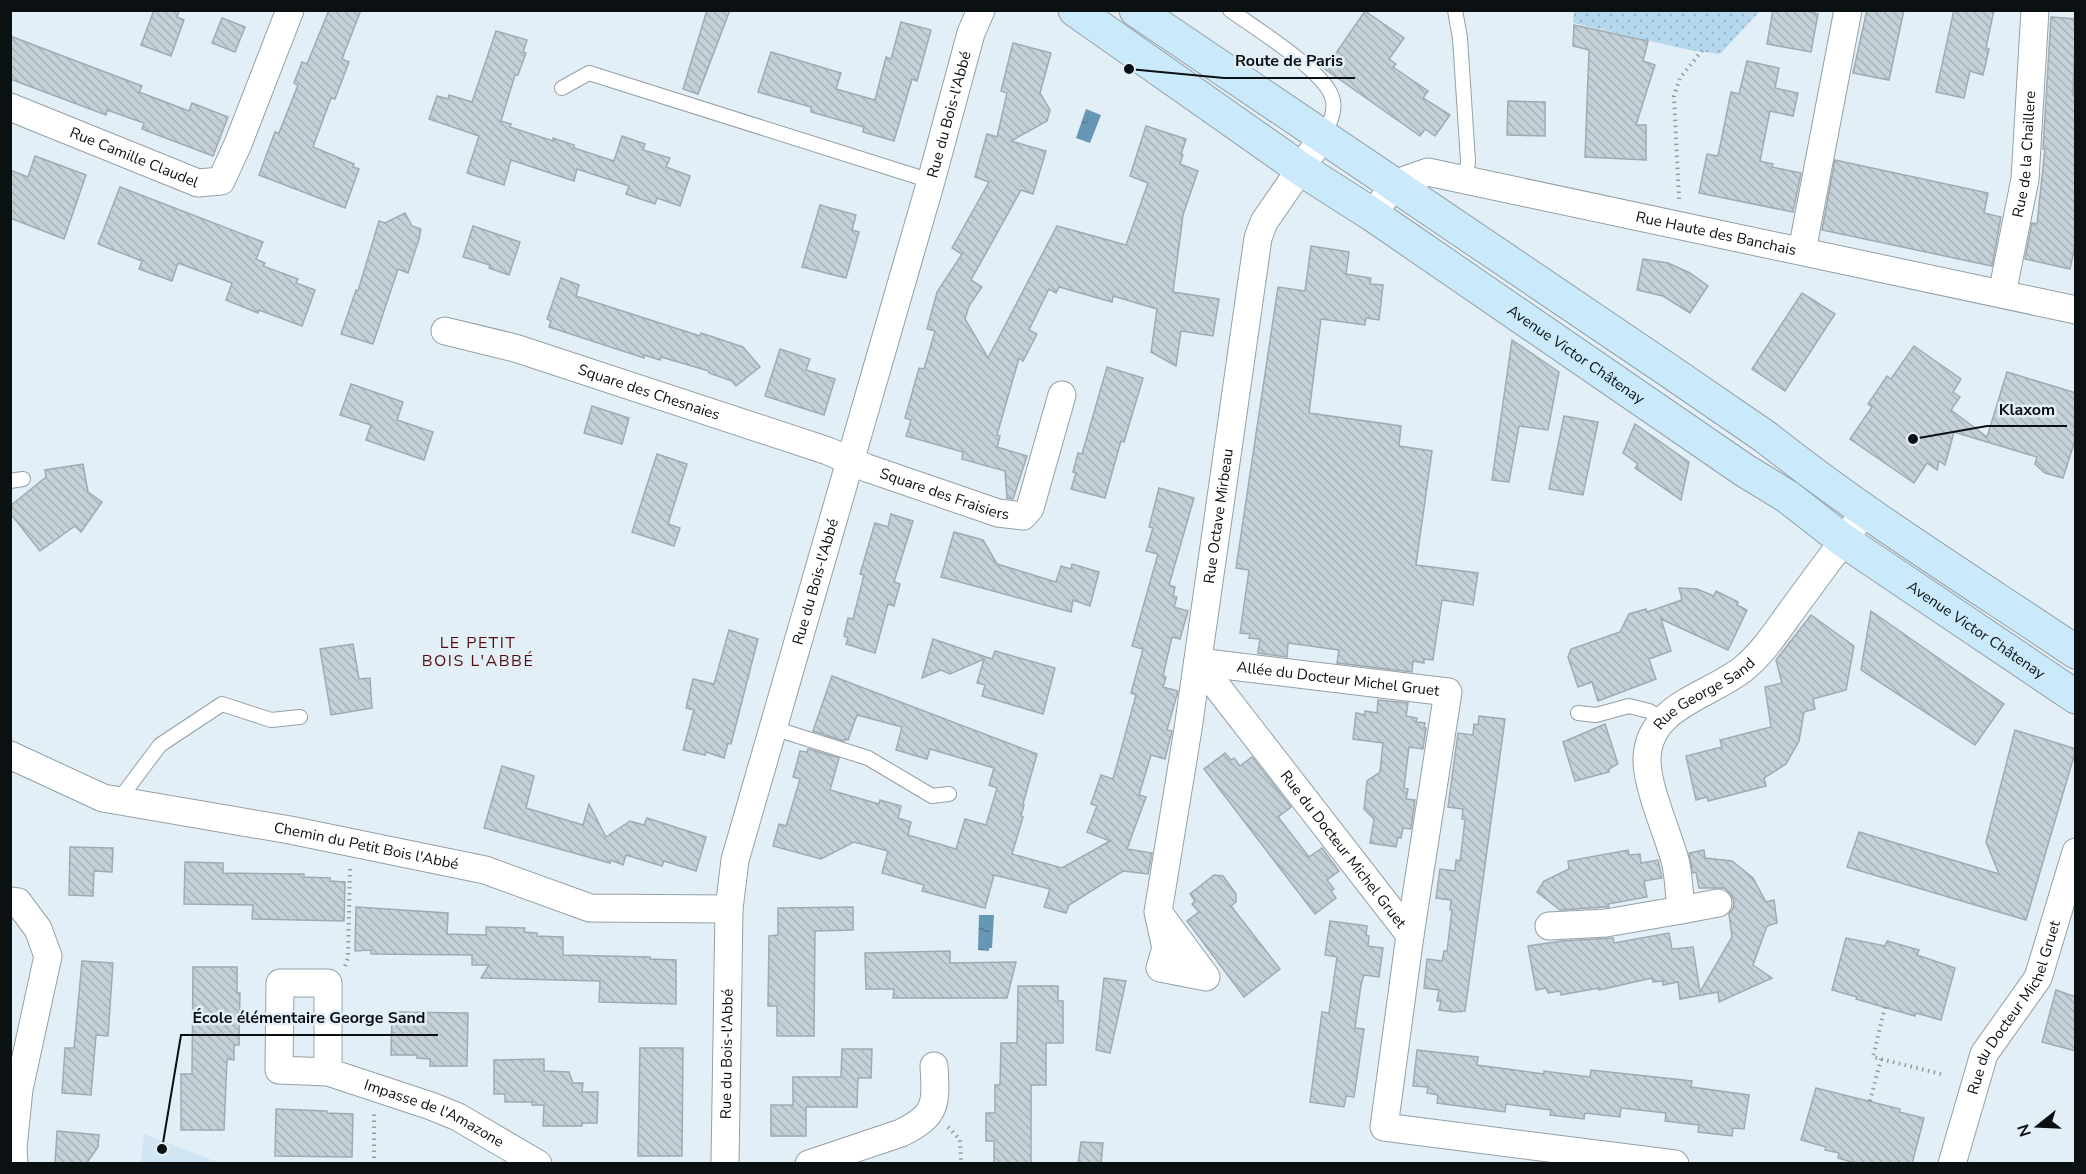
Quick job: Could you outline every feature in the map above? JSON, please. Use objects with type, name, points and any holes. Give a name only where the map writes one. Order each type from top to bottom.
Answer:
[{"type":"main road","name":"Avenue Victor Châtenay","points":[[1075,10],[1301,169],[1373,215],[1744,470],[1788,497],[1843,540],[2076,697]]},
{"type":"main road","points":[[1136,10],[1469,233],[1758,431],[1808,470],[2076,652]]},
{"type":"main road","points":[[2011,654],[2033,623]]},
{"type":"street","name":"Rue Camille Claudel","points":[[10,107],[198,183],[221,181],[238,144],[290,10]]},
{"type":"street","points":[[1802,251],[1848,10]]},
{"type":"street","name":"Rue de la Chaillere","points":[[2002,294],[2025,179],[2036,10]]},
{"type":"street","name":"Rue du Bois-l'Abbé","points":[[724,1164],[729,909],[735,860],[979,11]]},
{"type":"street","name":"Rue Octave Mirbeau","points":[[1158,912],[1198,662],[1258,238],[1264,222],[1323,136]]},
{"type":"street","name":"Rue Haute des Banchais","points":[[1394,184],[1428,172],[2076,310]]},
{"type":"street","points":[[1373,215],[1394,184]]},
{"type":"street","name":"Square des Chesnaies","points":[[445,331],[515,348],[850,460]]},
{"type":"street","name":"Square des Fraisiers","points":[[850,460],[867,468],[998,513],[1023,516],[1030,508],[1062,395]]},
{"type":"street","name":"Rue George Sand","points":[[1681,910],[1675,862],[1648,770],[1649,745],[1654,731],[1674,709],[1732,677],[1755,658],[1777,632],[1866,510]]},
{"type":"street","name":"Allée du Docteur Michel Gruet","points":[[1198,662],[1448,692],[1410,935]]},
{"type":"street","name":"Rue du Docteur Michel Gruet","points":[[1198,662],[1410,935],[1384,1126],[1676,1164]]},
{"type":"street","name":"Chemin du Petit Bois l'Abbé","points":[[10,755],[103,798],[290,830],[485,870],[591,908],[729,909]]},
{"type":"street","name":"Rue du Docteur Michel Gruet","points":[[1952,1164],[1984,1054],[2038,978],[2076,852]]},
{"type":"street","points":[[10,901],[18,902],[38,929],[48,956],[19,1089],[13,1148],[14,1164]]},
{"type":"street","points":[[1549,926],[1606,923],[1718,903]]},
{"type":"street","points":[[809,1164],[901,1133],[924,1119],[936,1100],[934,1066]]},
{"type":"street","name":"Impasse de l'Amazone","points":[[327,1072],[458,1117],[537,1164]]},
{"type":"lane","points":[[1230,10],[1304,62],[1326,87],[1333,98],[1332,120],[1323,136]]},
{"type":"lane","points":[[1455,10],[1460,38],[1468,161],[1467,180]]},
{"type":"lane","points":[[562,88],[589,73],[931,181]]},
{"type":"lane","points":[[118,801],[160,745],[222,704],[271,720],[300,717]]},
{"type":"lane","points":[[1578,713],[1596,715],[1629,706],[1649,711],[1663,719]]},
{"type":"lane","points":[[773,728],[868,758],[933,796],[950,795]]},
{"type":"path","points":[[1679,205],[1674,96],[1680,78],[1705,47]]},
{"type":"path","points":[[345,966],[348,958],[350,860]]},
{"type":"path","points":[[1885,1007],[1873,1057],[1941,1074]]},
{"type":"path","points":[[1870,1101],[1881,1059]]},
{"type":"path","points":[[374,1111],[374,1164]]},
{"type":"path","points":[[960,1140],[961,1164]]},
{"type":"shaded area","points":[[1574,10],[1760,11],[1720,54],[1689,50],[1573,23]]},
{"type":"shaded area","points":[[144,1134],[220,1163],[141,1163]]},
{"type":"water","points":[[1086,109],[1101,115],[1090,143],[1076,138]]},
{"type":"water","points":[[979,915],[994,915],[992,948],[989,948],[989,951],[978,950]]},
{"type":"building","points":[[154,10],[179,10],[177,17],[184,20],[171,56],[141,45]]},
{"type":"building","points":[[329,10],[361,10],[342,59],[349,62],[335,99],[331,98],[313,147],[354,164],[353,167],[359,169],[345,208],[259,175],[275,132],[279,133],[298,85],[294,83],[302,62],[307,64]]},
{"type":"building","points":[[707,10],[730,10],[698,94],[683,89]]},
{"type":"building","points":[[1773,10],[1803,10],[1818,14],[1811,52],[1767,44]]},
{"type":"building","points":[[1867,10],[1904,10],[1889,80],[1853,73]]},
{"type":"building","points":[[1954,10],[1994,10],[1983,75],[1970,71],[1964,98],[1936,92]]},
{"type":"building","points":[[1365,11],[1404,38],[1389,59],[1396,64],[1393,67],[1428,91],[1423,98],[1450,115],[1435,136],[1425,129],[1420,136],[1325,69]]},
{"type":"building","points":[[2051,17],[2076,19],[2073,95],[2076,95],[2076,241],[2070,269],[2025,259],[2032,223],[2037,224],[2045,149],[2043,149]]},
{"type":"building","points":[[222,18],[245,27],[235,52],[212,43]]},
{"type":"building","points":[[901,22],[931,30],[917,81],[912,79],[894,141],[863,132],[864,127],[811,112],[811,107],[758,92],[771,52],[841,73],[836,89],[875,100],[886,57],[891,59]]},
{"type":"building","points":[[1574,25],[1648,41],[1643,61],[1655,65],[1636,125],[1646,125],[1646,160],[1585,157],[1589,50],[1573,46]]},
{"type":"building","points":[[496,31],[527,40],[523,52],[526,53],[518,75],[515,75],[501,121],[511,124],[510,127],[553,141],[553,138],[574,145],[574,148],[614,161],[622,136],[645,144],[643,150],[670,158],[666,167],[690,176],[680,206],[657,198],[655,204],[626,194],[629,186],[577,169],[574,181],[511,160],[504,185],[467,173],[479,136],[429,119],[437,96],[448,99],[449,95],[472,102]]},
{"type":"building","points":[[10,36],[142,86],[139,92],[189,111],[192,103],[228,117],[213,156],[142,129],[144,123],[107,110],[106,115],[10,79]]},
{"type":"building","points":[[1013,43],[1051,53],[1040,93],[1050,110],[1047,121],[1011,141],[1046,151],[1033,194],[1021,190],[971,280],[982,287],[969,306],[965,319],[988,358],[1057,226],[1126,245],[1148,183],[1130,176],[1146,126],[1186,139],[1180,164],[1198,171],[1183,215],[1173,292],[1219,299],[1213,336],[1181,331],[1176,366],[1151,352],[1157,309],[1113,296],[1112,302],[1059,287],[1056,293],[1049,289],[1029,330],[1037,334],[1023,361],[1019,358],[997,435],[1000,436],[997,447],[1027,456],[1013,499],[1007,498],[1005,471],[962,459],[963,452],[906,436],[911,420],[905,418],[919,368],[924,369],[935,331],[927,329],[937,292],[962,254],[952,248],[989,182],[975,177],[987,134],[997,137],[1007,93],[1001,91]]},
{"type":"building","points":[[1747,61],[1779,68],[1775,88],[1798,93],[1793,116],[1770,111],[1760,161],[1773,164],[1772,167],[1801,173],[1793,212],[1699,193],[1707,154],[1718,156],[1731,92],[1739,94]]},
{"type":"building","points":[[1508,101],[1545,102],[1545,136],[1507,135]]},
{"type":"building","points":[[35,156],[86,175],[64,239],[10,218],[10,170],[28,177]]},
{"type":"building","points":[[1835,160],[1988,193],[1984,213],[2001,217],[1992,266],[1822,230]]},
{"type":"building","points":[[120,187],[263,242],[256,259],[265,263],[263,266],[298,279],[296,283],[315,290],[302,326],[259,310],[258,313],[226,300],[232,283],[178,263],[172,281],[139,269],[142,261],[98,244]]},
{"type":"building","points":[[820,205],[856,215],[852,230],[859,232],[846,278],[802,267]]},
{"type":"building","points":[[405,213],[412,226],[421,229],[419,239],[408,273],[398,269],[373,344],[341,334],[356,290],[358,291],[379,221],[385,223]]},
{"type":"building","points":[[473,226],[520,242],[509,275],[489,268],[490,265],[463,257]]},
{"type":"building","points":[[1311,246],[1349,252],[1346,274],[1371,278],[1370,284],[1383,285],[1379,320],[1366,318],[1365,325],[1321,319],[1309,413],[1401,426],[1399,446],[1432,451],[1416,565],[1478,573],[1473,605],[1442,600],[1433,660],[1424,659],[1424,663],[1413,661],[1412,672],[1337,663],[1339,650],[1288,643],[1287,657],[1258,653],[1260,639],[1249,638],[1250,634],[1240,633],[1249,570],[1236,568],[1278,287],[1305,291]]},
{"type":"building","points":[[1643,259],[1668,263],[1690,273],[1708,286],[1690,313],[1663,296],[1637,290]]},
{"type":"building","points":[[561,278],[579,285],[576,296],[700,336],[701,333],[743,347],[760,367],[736,386],[732,381],[709,373],[709,371],[661,357],[660,360],[644,355],[644,358],[549,327],[551,321],[547,319]]},
{"type":"building","points":[[1802,293],[1835,314],[1785,391],[1752,369]]},
{"type":"building","points":[[1512,340],[1559,372],[1548,430],[1519,426],[1509,482],[1492,480]]},
{"type":"building","points":[[1914,346],[1961,379],[1953,392],[1960,397],[1951,410],[1987,437],[2007,372],[2076,393],[2076,437],[2063,478],[2045,473],[2035,464],[2037,457],[1954,432],[1945,465],[1939,461],[1937,470],[1927,463],[1914,483],[1850,439],[1872,407],[1868,404],[1887,376],[1891,379]]},
{"type":"building","points":[[780,349],[810,359],[806,370],[835,379],[824,415],[765,396]]},
{"type":"building","points":[[1107,367],[1143,378],[1124,442],[1121,441],[1105,498],[1071,489],[1076,473],[1073,472],[1078,453],[1082,454]]},
{"type":"building","points":[[351,384],[403,402],[397,420],[433,432],[424,460],[366,440],[371,425],[340,415]]},
{"type":"building","points":[[592,406],[629,418],[622,444],[584,433]]},
{"type":"building","points":[[1564,416],[1598,422],[1583,495],[1549,489]]},
{"type":"building","points":[[1635,424],[1689,462],[1681,500],[1635,468],[1638,464],[1623,453]]},
{"type":"building","points":[[657,454],[687,464],[668,524],[680,528],[674,546],[632,532]]},
{"type":"building","points":[[83,464],[88,492],[102,502],[81,532],[75,526],[40,551],[10,513],[10,506],[46,477],[45,470]]},
{"type":"building","points":[[1159,488],[1194,498],[1169,585],[1175,587],[1173,596],[1177,597],[1174,607],[1188,611],[1180,639],[1172,637],[1163,676],[1166,677],[1163,687],[1178,691],[1167,730],[1172,731],[1165,759],[1151,755],[1139,795],[1146,797],[1127,849],[1152,853],[1148,874],[1123,871],[1069,905],[1066,913],[1044,907],[1050,889],[994,875],[985,908],[922,891],[924,885],[882,873],[888,851],[854,842],[821,859],[773,846],[779,824],[786,826],[800,779],[793,777],[800,751],[807,752],[808,749],[839,758],[830,790],[879,804],[880,800],[901,806],[898,818],[911,822],[908,835],[956,849],[965,819],[986,825],[997,788],[989,785],[994,768],[930,749],[927,759],[896,750],[902,727],[857,715],[848,740],[844,741],[813,731],[832,676],[1037,754],[1012,854],[1062,868],[1110,841],[1087,832],[1097,806],[1091,804],[1101,775],[1113,779],[1136,695],[1131,693],[1143,649],[1132,646],[1158,554],[1146,551],[1153,528],[1149,527]]},
{"type":"building","points":[[891,514],[913,521],[894,582],[900,584],[894,606],[888,604],[875,653],[846,644],[848,638],[844,636],[848,618],[853,619],[864,575],[860,574],[875,523],[888,527]]},
{"type":"building","points":[[954,532],[983,540],[997,564],[1056,582],[1061,566],[1071,569],[1072,564],[1099,572],[1090,606],[1073,600],[1071,612],[941,577]]},
{"type":"building","points":[[1679,588],[1697,589],[1714,596],[1716,591],[1738,602],[1737,605],[1747,610],[1728,650],[1661,619],[1671,651],[1649,659],[1656,679],[1598,701],[1592,682],[1578,687],[1568,657],[1571,649],[1620,632],[1629,614],[1646,609],[1647,612],[1682,600]]},
{"type":"building","points":[[1871,611],[2004,704],[1975,745],[1861,670]]},
{"type":"building","points":[[1811,615],[1854,646],[1846,690],[1813,699],[1815,709],[1804,712],[1799,741],[1786,764],[1764,778],[1766,786],[1708,801],[1707,797],[1696,800],[1686,756],[1722,747],[1720,740],[1771,727],[1765,687],[1782,683],[1776,660]]},
{"type":"building","points":[[729,630],[758,639],[731,744],[728,743],[724,758],[706,752],[705,755],[683,750],[694,710],[686,708],[693,679],[714,684]]},
{"type":"building","points":[[933,639],[992,659],[995,651],[1055,668],[1043,714],[982,696],[985,685],[977,683],[984,659],[950,674],[941,670],[922,678]]},
{"type":"building","points":[[353,644],[359,679],[370,678],[372,708],[331,715],[320,649]]},
{"type":"building","points":[[1378,700],[1408,703],[1406,716],[1417,718],[1416,722],[1425,723],[1424,728],[1426,728],[1423,749],[1409,747],[1404,788],[1408,789],[1406,799],[1415,800],[1411,829],[1403,828],[1396,847],[1370,843],[1374,819],[1364,809],[1367,781],[1380,772],[1383,743],[1353,739],[1356,713],[1365,715],[1365,711],[1377,713]]},
{"type":"building","points":[[1479,716],[1505,719],[1465,1011],[1454,1012],[1439,1010],[1441,1001],[1437,1001],[1439,990],[1424,988],[1427,959],[1442,961],[1444,951],[1447,951],[1452,910],[1450,910],[1451,900],[1436,898],[1440,869],[1455,871],[1456,860],[1460,861],[1465,820],[1462,819],[1463,809],[1448,807],[1458,733],[1473,735],[1474,724],[1478,725]]},
{"type":"building","points":[[1605,724],[1618,764],[1609,769],[1609,772],[1575,781],[1563,742]]},
{"type":"building","points":[[2015,730],[2076,749],[2026,920],[1847,867],[1859,832],[1999,874],[1986,842]]},
{"type":"building","points":[[1225,753],[1231,760],[1234,758],[1240,766],[1252,757],[1291,807],[1278,817],[1309,857],[1322,848],[1339,871],[1327,880],[1334,889],[1331,891],[1336,898],[1315,914],[1204,769]]},
{"type":"building","points":[[502,766],[534,776],[526,808],[583,825],[589,804],[606,837],[630,821],[644,825],[647,818],[706,837],[696,871],[664,861],[662,866],[626,855],[623,865],[611,860],[610,863],[484,828]]},
{"type":"building","points":[[70,847],[113,848],[112,872],[94,871],[93,896],[69,895]]},
{"type":"building","points":[[1628,850],[1629,855],[1640,854],[1641,863],[1658,860],[1662,878],[1644,881],[1647,897],[1608,904],[1609,907],[1560,910],[1537,892],[1544,881],[1569,869],[1568,861]]},
{"type":"building","points":[[1704,850],[1705,858],[1732,861],[1753,878],[1766,902],[1774,900],[1777,923],[1767,926],[1753,965],[1772,978],[1719,1002],[1718,992],[1680,999],[1678,982],[1663,985],[1663,981],[1653,982],[1652,978],[1599,990],[1599,988],[1561,995],[1560,991],[1548,993],[1546,988],[1536,990],[1528,946],[1613,938],[1614,943],[1669,933],[1672,949],[1693,947],[1700,992],[1732,937],[1729,914],[1733,909],[1734,901],[1724,888],[1699,888],[1689,853]]},
{"type":"building","points":[[185,862],[223,863],[223,873],[304,874],[304,877],[330,878],[330,881],[345,882],[344,921],[252,919],[253,905],[184,904]]},
{"type":"building","points":[[1214,875],[1223,876],[1236,894],[1236,902],[1231,906],[1280,969],[1244,997],[1187,921],[1199,912],[1192,904],[1195,901],[1190,894]]},
{"type":"building","points":[[356,907],[448,913],[447,934],[486,935],[486,927],[525,928],[524,932],[537,933],[537,936],[563,937],[563,955],[650,957],[650,959],[676,960],[676,1004],[599,1002],[600,981],[481,978],[489,965],[472,965],[472,955],[371,954],[371,950],[355,951]]},
{"type":"building","points":[[853,907],[853,930],[815,931],[814,1036],[777,1036],[777,1006],[768,1006],[769,936],[778,935],[778,908]]},
{"type":"building","points":[[1330,921],[1367,926],[1368,946],[1383,948],[1379,977],[1364,975],[1361,985],[1355,1028],[1364,1029],[1354,1097],[1346,1096],[1344,1107],[1310,1102],[1322,1012],[1329,1013],[1337,957],[1325,955]]},
{"type":"building","points":[[1846,938],[1885,946],[1887,941],[1919,950],[1917,955],[1955,968],[1941,1020],[1916,1013],[1915,1016],[1832,990]]},
{"type":"building","points":[[950,951],[950,963],[1016,962],[1007,998],[893,998],[894,989],[866,989],[865,953]]},
{"type":"building","points":[[82,961],[113,963],[108,1036],[96,1035],[91,1095],[62,1093],[65,1048],[74,1048]]},
{"type":"building","points":[[193,967],[237,967],[237,993],[240,993],[239,1045],[234,1045],[234,1060],[227,1059],[224,1130],[181,1130],[181,1074],[192,1074]]},
{"type":"building","points":[[1104,978],[1126,981],[1110,1053],[1096,1050]]},
{"type":"building","points":[[1018,986],[1058,986],[1058,1001],[1063,1001],[1063,1043],[1046,1043],[1046,1085],[1031,1085],[1031,1164],[994,1164],[994,1141],[986,1141],[986,1113],[995,1113],[995,1085],[1000,1085],[1001,1043],[1017,1043]]},
{"type":"building","points":[[2056,990],[2076,997],[2076,1051],[2042,1042]]},
{"type":"building","points":[[392,1012],[468,1013],[467,1066],[430,1066],[430,1059],[417,1058],[417,1055],[391,1055]]},
{"type":"building","points":[[640,1048],[683,1048],[682,1156],[638,1156]]},
{"type":"building","points":[[842,1049],[872,1049],[871,1078],[858,1078],[857,1107],[806,1107],[806,1136],[771,1136],[771,1105],[793,1105],[793,1077],[841,1077]]},
{"type":"building","points":[[1417,1050],[1478,1057],[1477,1065],[1544,1074],[1544,1071],[1590,1077],[1591,1070],[1692,1081],[1691,1087],[1749,1095],[1744,1129],[1733,1128],[1732,1136],[1698,1132],[1699,1125],[1665,1121],[1666,1113],[1621,1108],[1620,1117],[1585,1113],[1584,1119],[1550,1115],[1551,1110],[1506,1104],[1505,1112],[1437,1103],[1438,1095],[1427,1093],[1428,1087],[1413,1086]]},
{"type":"building","points":[[544,1059],[544,1071],[569,1072],[573,1083],[583,1083],[582,1092],[598,1092],[597,1123],[582,1123],[582,1126],[543,1126],[544,1105],[532,1105],[532,1102],[505,1102],[505,1094],[494,1094],[494,1060]]},
{"type":"building","points":[[1816,1088],[1900,1109],[1899,1112],[1924,1118],[1912,1164],[1858,1164],[1838,1158],[1839,1153],[1825,1150],[1826,1147],[1801,1140]]},
{"type":"building","points":[[276,1109],[353,1114],[352,1157],[275,1156]]},
{"type":"building","points":[[57,1131],[99,1135],[98,1147],[86,1164],[55,1164]]},
{"type":"building","points":[[1081,1142],[1103,1143],[1101,1164],[1078,1164]]},
{"type":"place","name":"Route de Paris","points":[[1129,69]]},
{"type":"place","name":"Klaxom","points":[[1913,439]]},
{"type":"place","name":"École élémentaire George Sand","points":[[162,1149]]},
{"type":"district","name":"LE PETIT BOIS L'ABBÉ","points":[[478,652]]}]
